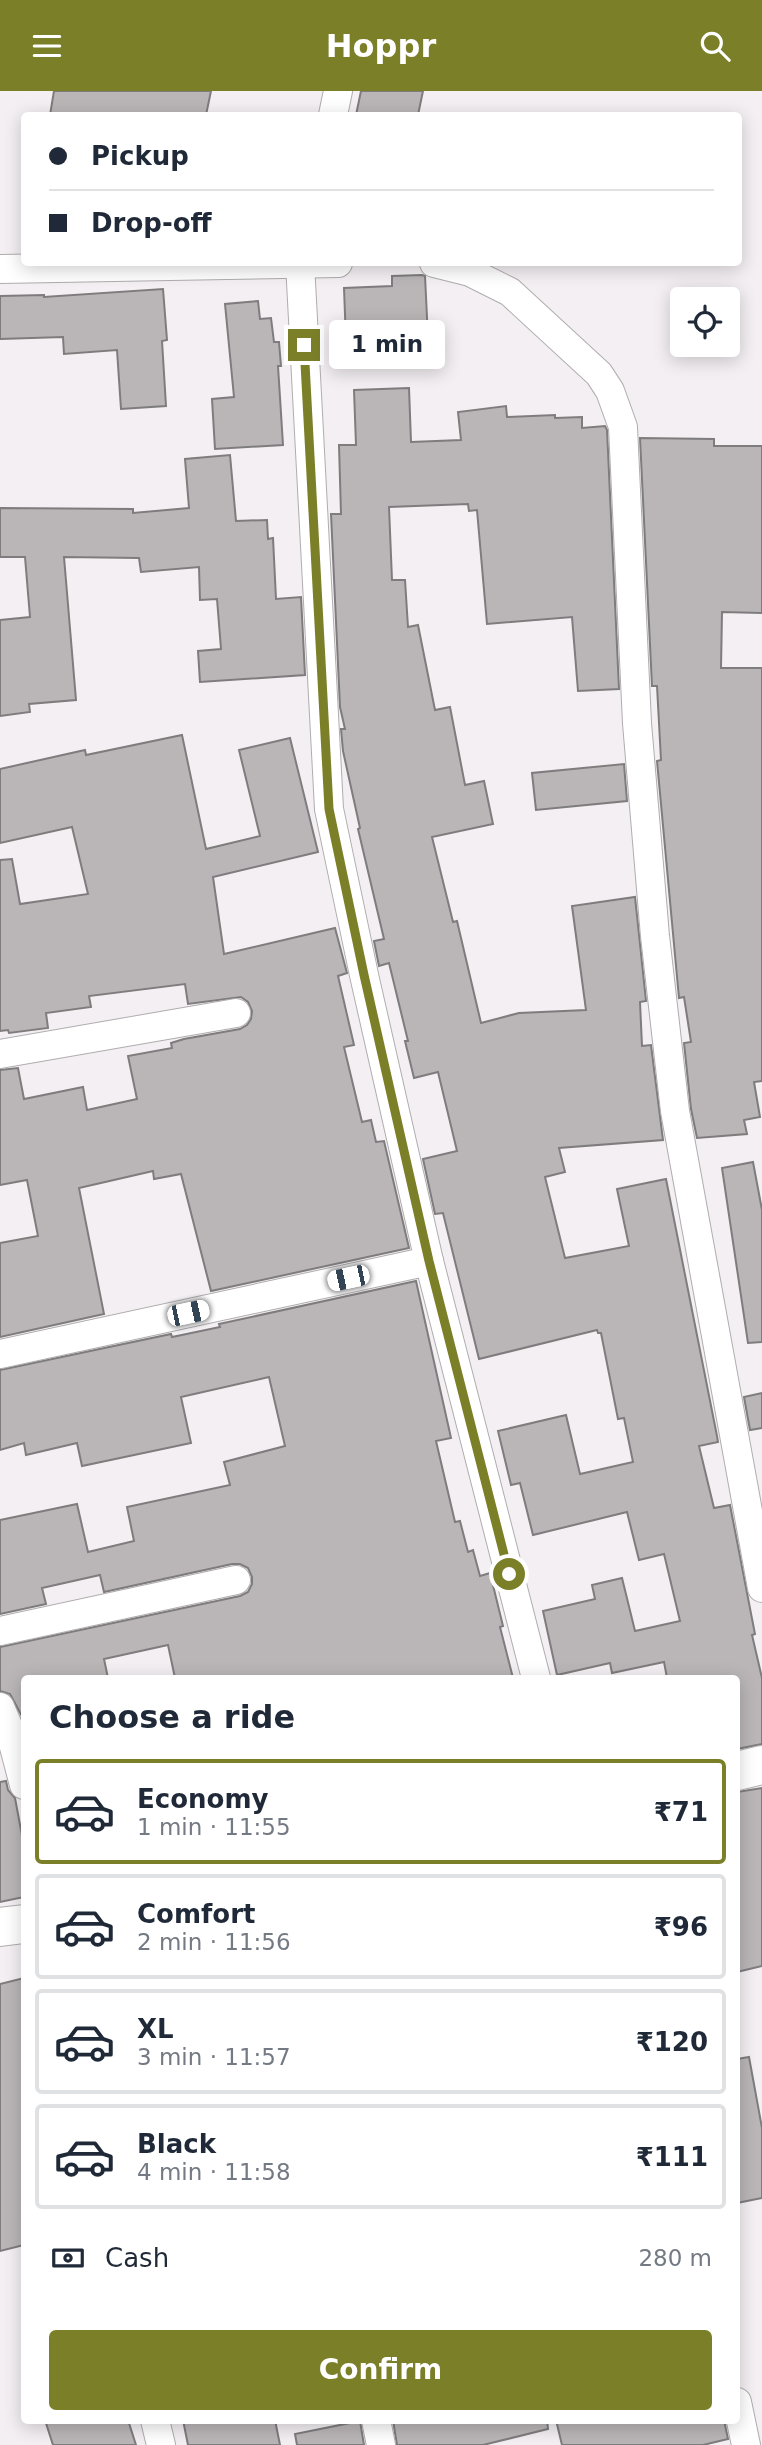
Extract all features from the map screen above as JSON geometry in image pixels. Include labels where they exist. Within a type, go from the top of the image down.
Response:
[{"type":"street","points":[[334,112],[338,91]]},
{"type":"street","points":[[0,269],[150,266]]},
{"type":"street","points":[[300,266],[329,809],[429,1261],[535,1675]]},
{"type":"street","points":[[447,266],[470,272],[510,292],[599,373],[610,391],[623,427],[637,723],[654,936],[675,1111],[762,1588]]},
{"type":"street","points":[[0,1054],[236,1013]]},
{"type":"street","points":[[0,1354],[429,1261]]},
{"type":"street","points":[[0,1631],[236,1580]]},
{"type":"street","points":[[0,1707],[9,1728],[21,1774]]},
{"type":"street","points":[[740,1770],[762,1765]]},
{"type":"street","points":[[0,1927],[21,1924]]},
{"type":"street","points":[[740,2416],[746,2445]]},
{"type":"street","points":[[156,2424],[161,2445]]},
{"type":"street","points":[[377,2424],[381,2445]]},
{"type":"building","points":[[54,91],[211,91],[207,112],[50,112]]},
{"type":"building","points":[[361,91],[423,91],[419,112],[357,112]]},
{"type":"building","points":[[392,276],[425,276],[428,338],[346,341],[344,288],[392,286]]},
{"type":"building","points":[[163,289],[167,340],[162,341],[166,406],[121,409],[117,350],[64,354],[63,337],[0,339],[0,296],[44,297]]},
{"type":"building","points":[[258,301],[260,319],[271,318],[274,342],[279,342],[283,445],[215,449],[212,399],[234,397],[225,304]]},
{"type":"building","points":[[409,388],[411,442],[461,440],[458,412],[506,406],[507,417],[582,417],[582,428],[605,426],[607,430],[619,689],[578,691],[572,617],[487,624],[477,510],[469,511],[468,504],[389,507],[392,580],[405,580],[408,627],[418,625],[435,710],[450,707],[465,785],[484,781],[493,824],[432,837],[453,922],[457,921],[481,1023],[519,1013],[586,1010],[572,906],[635,897],[646,1001],[640,1002],[642,1046],[651,1045],[663,1140],[559,1148],[565,1172],[545,1177],[565,1258],[629,1246],[617,1189],[666,1179],[718,1442],[699,1446],[714,1508],[730,1505],[762,1678],[762,1744],[740,1748],[740,1675],[666,1675],[664,1662],[612,1673],[610,1663],[557,1675],[543,1611],[595,1599],[592,1585],[622,1578],[635,1631],[680,1621],[664,1554],[639,1560],[627,1512],[533,1535],[520,1483],[511,1485],[498,1431],[566,1415],[580,1474],[633,1462],[624,1418],[618,1419],[601,1333],[597,1330],[479,1359],[443,1213],[435,1214],[423,1159],[457,1151],[438,1072],[414,1078],[389,963],[379,966],[374,941],[384,939],[343,751],[341,729],[345,729],[340,707],[331,514],[341,514],[339,445],[356,445],[354,390]]},
{"type":"building","points":[[640,438],[714,439],[714,446],[762,446],[762,613],[722,612],[721,668],[762,668],[762,1081],[754,1082],[760,1117],[744,1120],[747,1134],[697,1138],[691,1109],[684,1043],[691,1042],[684,997],[679,998],[657,761],[661,760],[657,686],[652,686]]},
{"type":"building","points":[[230,455],[236,521],[267,520],[268,539],[273,538],[276,599],[301,597],[305,675],[200,682],[198,651],[221,649],[217,599],[200,600],[199,567],[141,572],[139,558],[64,557],[76,700],[29,704],[30,712],[0,716],[0,620],[30,617],[25,557],[0,557],[0,508],[133,509],[133,513],[189,508],[185,459]]},
{"type":"building","points":[[182,735],[206,849],[260,836],[239,750],[290,738],[318,852],[213,877],[224,954],[335,928],[347,973],[338,976],[354,1045],[344,1047],[362,1122],[371,1120],[376,1142],[384,1141],[409,1248],[211,1291],[181,1174],[154,1179],[153,1171],[79,1188],[104,1314],[0,1337],[0,1243],[38,1236],[27,1180],[0,1185],[0,1070],[18,1068],[24,1099],[83,1087],[87,1110],[137,1099],[128,1056],[172,1048],[171,1043],[184,1039],[240,1029],[251,1019],[252,1011],[248,1002],[241,997],[188,1004],[185,984],[89,996],[91,1007],[46,1013],[48,1028],[9,1033],[8,1030],[0,1031],[0,860],[12,859],[20,904],[88,894],[72,827],[0,843],[0,769],[85,750],[86,755]]},
{"type":"building","points":[[624,764],[627,801],[536,810],[532,773]]},
{"type":"building","points":[[753,1162],[762,1210],[762,1342],[748,1343],[722,1168]]},
{"type":"building","points":[[416,1281],[451,1438],[436,1441],[455,1522],[460,1521],[468,1552],[473,1550],[480,1576],[490,1573],[512,1675],[174,1675],[168,1645],[104,1659],[107,1675],[21,1675],[21,1714],[10,1694],[0,1691],[0,1647],[240,1596],[248,1592],[252,1577],[248,1568],[232,1564],[104,1592],[100,1575],[42,1588],[46,1604],[0,1614],[0,1520],[77,1504],[88,1552],[134,1541],[127,1507],[230,1485],[224,1462],[285,1446],[269,1377],[181,1397],[191,1443],[82,1466],[77,1443],[26,1455],[24,1443],[0,1450],[0,1370],[171,1334],[172,1337],[220,1327],[219,1324]]},
{"type":"building","points":[[762,1393],[762,1428],[750,1430],[744,1397]]},
{"type":"building","points":[[6,1781],[8,1790],[15,1798],[21,1830],[21,1898],[0,1902],[0,1782]]},
{"type":"building","points":[[762,1788],[762,1966],[740,1971],[740,1792]]},
{"type":"building","points":[[21,1979],[21,2246],[0,2251],[0,1984]]},
{"type":"building","points":[[749,2057],[762,2128],[762,2198],[740,2202],[740,2058]]},
{"type":"building","points":[[46,2424],[129,2424],[136,2445],[53,2445]]},
{"type":"building","points":[[184,2424],[276,2424],[280,2445],[188,2445]]},
{"type":"building","points":[[345,2424],[360,2424],[364,2445],[297,2445],[295,2434]]},
{"type":"building","points":[[394,2424],[547,2424],[548,2429],[483,2445],[397,2445]]},
{"type":"building","points":[[557,2424],[725,2424],[728,2439],[703,2445],[562,2445]]},
{"type":"route","points":[[304,345],[329,809],[429,1261],[509,1574]]}]
